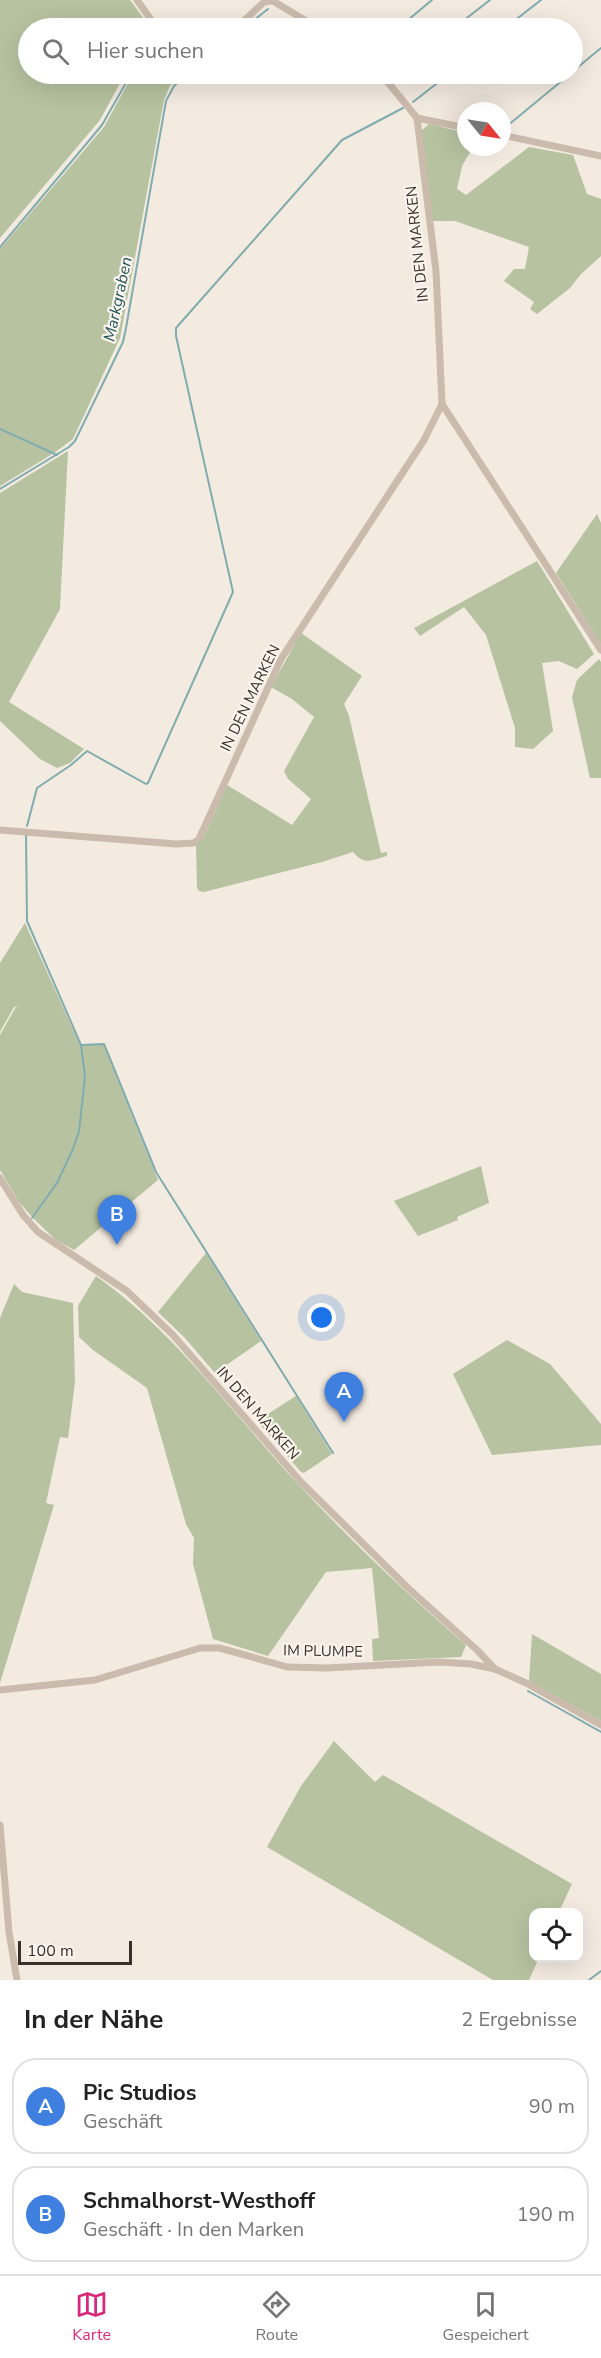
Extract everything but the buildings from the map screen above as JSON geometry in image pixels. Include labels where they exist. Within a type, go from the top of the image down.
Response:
[{"type":"street","points":[[137,0],[150,18]]},
{"type":"street","points":[[247,18],[264,2],[273,1],[301,18]]},
{"type":"street","points":[[389,84],[417,118],[457,126]]},
{"type":"street","name":"IN DEN MARKEN","points":[[0,830],[176,844],[189,844],[199,839],[281,659],[424,440],[442,404],[436,271],[417,118]]},
{"type":"street","points":[[511,137],[601,156]]},
{"type":"street","points":[[442,404],[601,650]]},
{"type":"street","name":"IN DEN MARKEN","points":[[0,1178],[23,1215],[38,1232],[135,1298],[172,1335],[300,1482],[408,1588],[477,1650],[495,1670]]},
{"type":"street","name":"IM PLUMPE","points":[[0,1690],[95,1680],[200,1648],[219,1648],[287,1667],[326,1668],[439,1662],[471,1664],[495,1670],[526,1683],[601,1725]]},
{"type":"street","points":[[471,1664],[477,1650]]},
{"type":"street","points":[[0,1825],[9,1932],[17,1980]]},
{"type":"green space","points":[[0,0],[130,0],[143,18],[18,18],[18,84],[120,84],[100,120],[0,238]]},
{"type":"green space","points":[[128,84],[172,84],[164,100],[120,338],[73,439],[0,486],[0,249],[104,127]]},
{"type":"green space","points":[[429,124],[457,131],[457,156],[468,156],[462,166],[457,189],[466,195],[529,147],[573,155],[587,194],[601,199],[601,256],[581,274],[570,288],[537,314],[530,309],[534,302],[504,281],[514,269],[525,269],[529,247],[455,221],[433,221],[421,131]]},
{"type":"green space","points":[[68,451],[60,609],[9,702],[84,749],[70,763],[57,768],[40,759],[0,721],[0,493]]},
{"type":"green space","points":[[597,514],[601,523],[601,644],[556,573]]},
{"type":"green space","points":[[537,561],[594,654],[577,669],[559,661],[542,663],[553,731],[533,749],[515,747],[515,728],[486,635],[464,607],[420,636],[414,628]]},
{"type":"green space","points":[[301,633],[362,676],[344,704],[349,716],[381,853],[387,852],[387,856],[365,860],[353,852],[204,892],[199,891],[197,888],[196,844],[204,837],[227,785],[292,825],[311,799],[288,779],[284,771],[314,717],[292,699],[271,687]]},
{"type":"green space","points":[[599,659],[601,662],[601,778],[590,778],[572,697],[577,680]]},
{"type":"green space","points":[[25,923],[80,1045],[103,1044],[158,1180],[74,1250],[56,1240],[33,1218],[19,1202],[0,1170],[0,1035],[16,1007],[20,1006],[14,1007],[0,1032],[0,963]]},
{"type":"green space","points":[[481,1166],[489,1203],[457,1217],[458,1220],[418,1236],[394,1201]]},
{"type":"green space","points":[[206,1253],[261,1341],[215,1373],[184,1337],[158,1312]]},
{"type":"green space","points":[[96,1276],[125,1298],[178,1348],[318,1505],[380,1567],[466,1645],[461,1657],[373,1661],[372,1639],[379,1638],[372,1568],[326,1572],[268,1656],[213,1639],[193,1564],[194,1538],[186,1524],[147,1388],[93,1350],[79,1337],[78,1306]]},
{"type":"green space","points":[[14,1284],[22,1292],[73,1303],[75,1382],[68,1438],[60,1437],[46,1503],[54,1505],[0,1683],[0,1318]]},
{"type":"green space","points":[[507,1340],[550,1364],[601,1424],[601,1445],[492,1455],[453,1374]]},
{"type":"green space","points":[[296,1396],[332,1454],[304,1473],[257,1421]]},
{"type":"green space","points":[[532,1634],[601,1674],[601,1721],[529,1681]]},
{"type":"green space","points":[[334,1741],[375,1782],[383,1775],[572,1884],[561,1908],[529,1908],[529,1962],[537,1962],[529,1980],[493,1980],[267,1847],[301,1786]]},
{"type":"waterway","points":[[410,18],[432,0]]},
{"type":"waterway","points":[[467,18],[490,0]]},
{"type":"waterway","points":[[518,18],[541,0]]},
{"type":"waterway","name":"Markgraben","points":[[257,18],[268,9]]},
{"type":"waterway","points":[[583,63],[601,48]]},
{"type":"waterway","points":[[0,247],[102,125],[125,84]]},
{"type":"waterway","name":"Markgraben","points":[[0,489],[69,447],[75,441],[123,342],[166,101],[176,84]]},
{"type":"waterway","points":[[413,102],[436,84]]},
{"type":"waterway","points":[[511,123],[558,84]]},
{"type":"waterway","points":[[27,826],[37,788],[87,751],[146,784],[148,783],[233,592],[176,328],[342,140],[403,108]]},
{"type":"waterway","points":[[0,429],[57,455]]},
{"type":"waterway","points":[[26,835],[27,921],[81,1045],[85,1077],[79,1131],[73,1149],[57,1183],[32,1218]]},
{"type":"waterway","points":[[81,1045],[104,1044],[156,1172],[333,1453]]},
{"type":"waterway","points":[[528,1691],[601,1732]]},
{"type":"waterway","points":[[589,1980],[601,1971]]},
{"type":"place","name":"Schmalhorst-Westhoff","points":[[117,1245]]},
{"type":"place","name":"Pic Studios","points":[[344,1422]]}]
